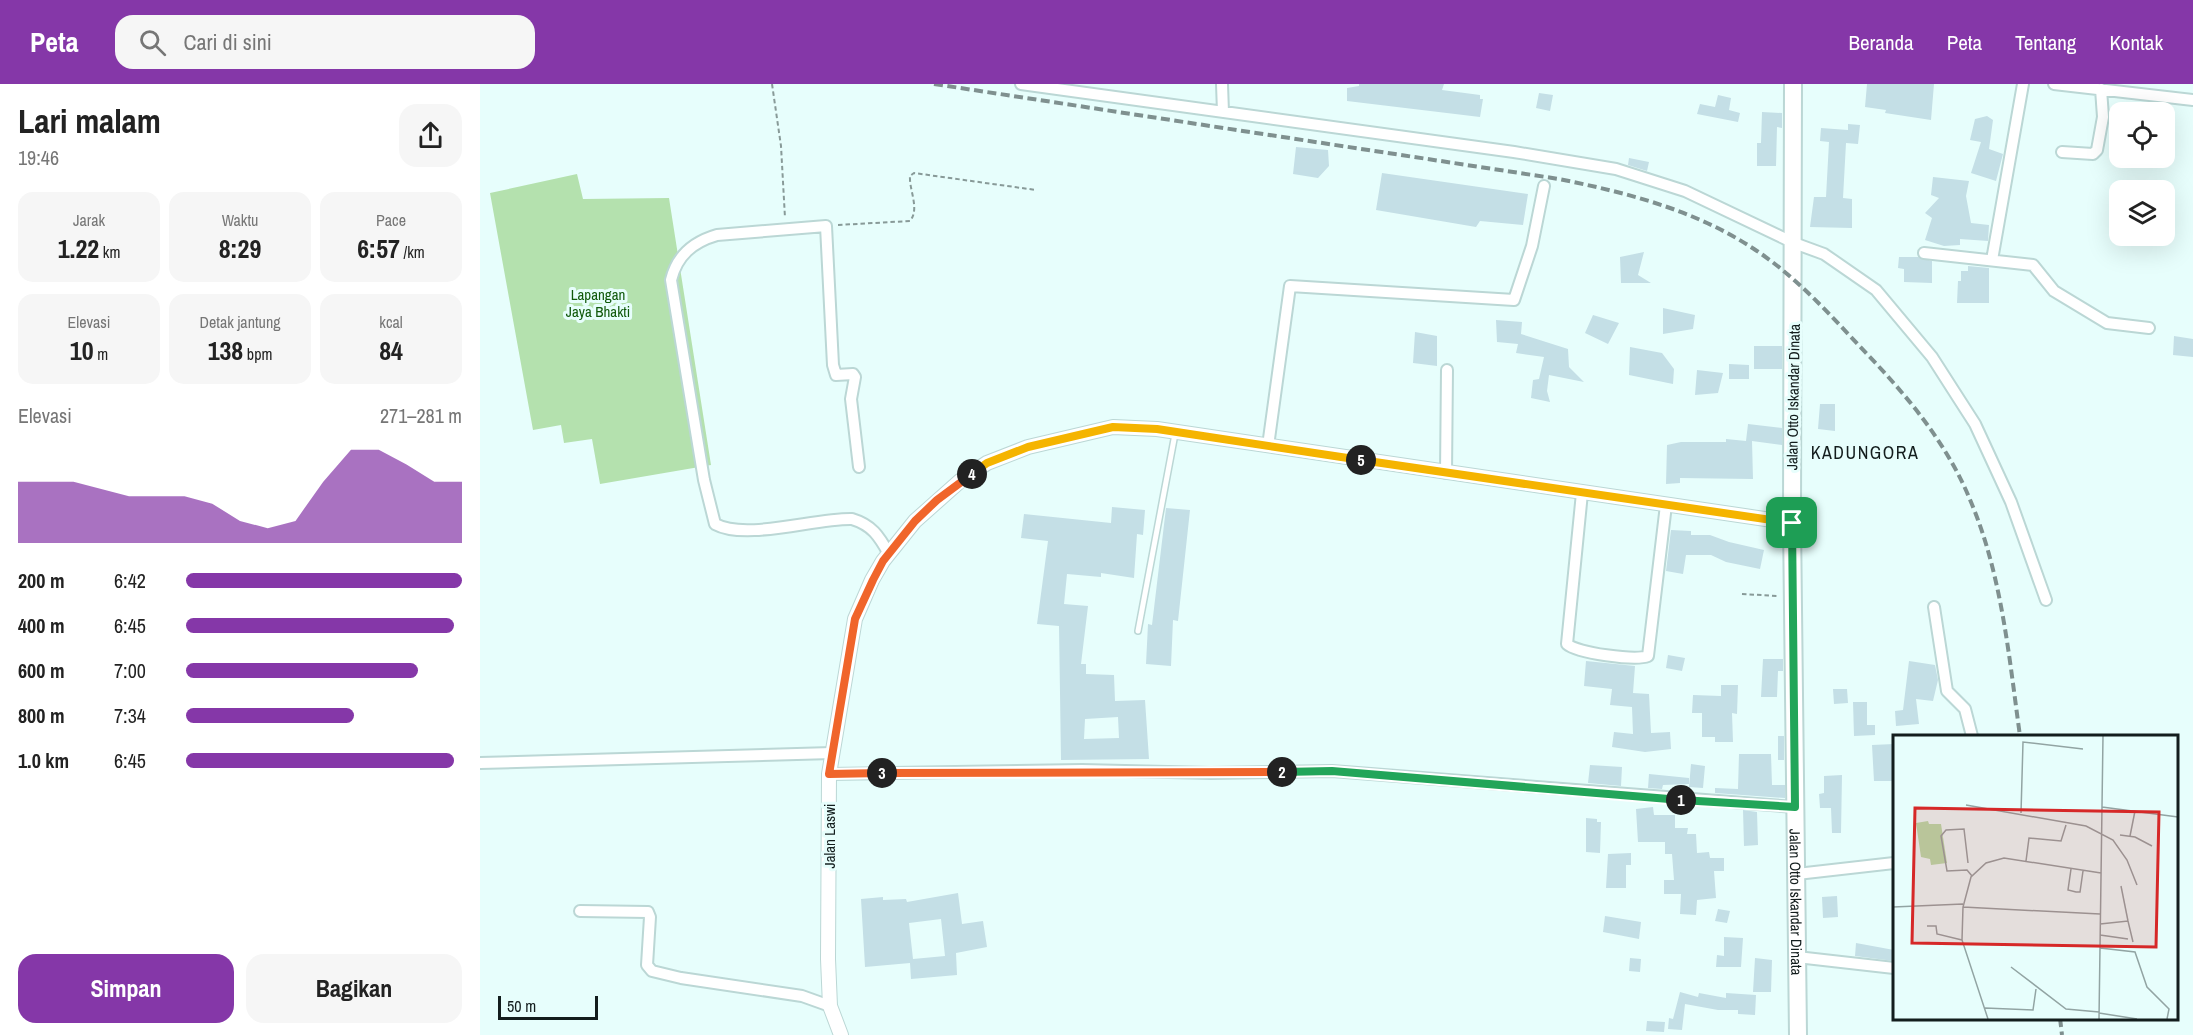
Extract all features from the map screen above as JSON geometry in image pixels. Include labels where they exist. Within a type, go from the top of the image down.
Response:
[{"type":"main road","name":"Jalan Otto Iskandar Dinata","points":[[1793,84],[1792,523],[1798,1035]]},
{"type":"street","points":[[1021,84],[1514,152],[1616,169],[1685,191],[1838,262],[1876,290],[1932,357],[1974,424],[2011,502],[2046,600]]},
{"type":"street","points":[[1222,84],[1224,112]]},
{"type":"street","points":[[1992,260],[2023,84]]},
{"type":"street","points":[[2054,84],[2193,100]]},
{"type":"street","points":[[2062,152],[2094,154],[2097,150],[2103,117],[2101,89]]},
{"type":"street","points":[[1268,446],[1290,286],[1514,300],[1532,246],[1544,186]]},
{"type":"street","points":[[859,467],[850,399],[855,377],[853,374],[836,375],[833,365],[826,226],[717,234],[700,240],[682,254],[671,280],[710,513],[715,524],[723,528],[736,529],[852,519],[875,531],[890,554]]},
{"type":"street","points":[[1924,253],[2033,265],[2054,291],[2107,323],[2149,328]]},
{"type":"street","points":[[1446,473],[1447,370]]},
{"type":"street","name":"Jalan Laswi","points":[[841,1035],[830,1006],[829,774],[855,619],[873,580],[915,521],[937,500],[987,463],[1028,447],[1113,427],[1175,432],[1792,523]]},
{"type":"street","points":[[1582,493],[1567,644],[1581,650],[1622,656],[1648,656],[1666,505]]},
{"type":"street","points":[[1934,607],[1947,691],[1965,709],[1972,735]]},
{"type":"street","points":[[480,763],[832,753]]},
{"type":"street","points":[[829,774],[1332,771],[1795,807]]},
{"type":"street","points":[[1797,874],[1893,863]]},
{"type":"street","points":[[580,911],[648,912],[650,917],[647,965],[652,971],[681,978],[802,996],[830,1006]]},
{"type":"street","points":[[1797,957],[1893,968]]},
{"type":"lane","points":[[1138,631],[1175,432]]},
{"type":"path","points":[[772,84],[781,147],[786,230]]},
{"type":"path","points":[[826,226],[910,221],[914,210],[909,182],[910,176],[914,173],[1036,190]]},
{"type":"path","points":[[1742,594],[1793,597]]},
{"type":"green space","name":"Lapangan Jaya Bhakti","points":[[577,174],[583,199],[669,198],[711,465],[600,484],[592,439],[564,443],[561,425],[533,430],[490,193]]},
{"type":"building","points":[[1359,84],[1444,84],[1442,90],[1480,95],[1480,99],[1483,99],[1480,117],[1347,101],[1347,88],[1359,86]]},
{"type":"building","points":[[1867,84],[1934,84],[1931,120],[1885,113],[1886,110],[1865,107]]},
{"type":"building","points":[[1539,93],[1553,95],[1550,111],[1536,108]]},
{"type":"building","points":[[1718,95],[1731,98],[1729,110],[1740,113],[1738,122],[1697,114],[1700,104],[1715,107]]},
{"type":"building","points":[[1762,112],[1782,113],[1782,128],[1777,127],[1776,166],[1757,166],[1757,143],[1761,143]]},
{"type":"building","points":[[1987,116],[1993,120],[1989,149],[2003,154],[1996,181],[1971,173],[1981,142],[1970,140],[1975,119]]},
{"type":"building","points":[[1848,124],[1860,125],[1858,144],[1846,143],[1843,198],[1852,199],[1852,228],[1810,227],[1814,197],[1826,197],[1829,142],[1820,141],[1821,128],[1848,130]]},
{"type":"building","points":[[1296,147],[1328,150],[1329,166],[1318,178],[1293,174]]},
{"type":"building","points":[[1629,158],[1649,162],[1647,171],[1628,165]]},
{"type":"building","points":[[1382,173],[1528,194],[1523,225],[1480,221],[1476,227],[1376,210]]},
{"type":"building","points":[[1933,177],[1969,181],[1966,196],[1971,223],[1989,225],[1988,241],[1960,239],[1960,245],[1944,246],[1925,240],[1932,218],[1925,213],[1939,198],[1931,195]]},
{"type":"building","points":[[1644,252],[1638,275],[1651,283],[1621,283],[1620,257]]},
{"type":"building","points":[[1899,257],[1918,257],[1932,261],[1932,283],[1904,282],[1904,269],[1898,268]]},
{"type":"building","points":[[1968,266],[1989,268],[1989,303],[1957,303],[1958,281],[1961,281],[1961,271],[1968,271]]},
{"type":"building","points":[[1663,308],[1695,315],[1693,329],[1663,334]]},
{"type":"building","points":[[1593,315],[1619,323],[1608,344],[1585,333]]},
{"type":"building","points":[[1496,320],[1522,322],[1521,334],[1568,349],[1569,367],[1584,382],[1549,375],[1547,391],[1550,402],[1531,398],[1533,380],[1539,379],[1544,357],[1516,353],[1518,344],[1497,342]]},
{"type":"building","points":[[1415,332],[1437,336],[1437,366],[1413,363]]},
{"type":"building","points":[[2174,336],[2193,339],[2193,357],[2173,355]]},
{"type":"building","points":[[1754,346],[1782,346],[1782,369],[1754,369]]},
{"type":"building","points":[[1630,347],[1662,353],[1674,369],[1673,384],[1629,375]]},
{"type":"building","points":[[1729,364],[1749,365],[1749,379],[1729,379]]},
{"type":"building","points":[[1697,370],[1723,373],[1718,393],[1695,395]]},
{"type":"building","points":[[1820,404],[1835,404],[1835,431],[1818,429]]},
{"type":"building","points":[[1748,424],[1782,428],[1782,445],[1752,441],[1753,479],[1680,478],[1680,483],[1666,484],[1667,445],[1681,442],[1726,442],[1726,439],[1746,441]]},
{"type":"building","points":[[1112,507],[1145,510],[1143,535],[1137,534],[1134,578],[1101,573],[1101,577],[1067,574],[1064,604],[1088,606],[1081,664],[1086,664],[1086,674],[1114,675],[1115,701],[1145,700],[1149,759],[1061,760],[1059,626],[1037,624],[1048,541],[1021,538],[1024,514],[1111,523]],"holes":[[[1118,717],[1119,738],[1084,739],[1085,719]]]},
{"type":"building","points":[[1166,508],[1190,510],[1178,621],[1173,620],[1171,666],[1146,664],[1148,624],[1152,625]]},
{"type":"building","points":[[1671,530],[1691,531],[1691,535],[1710,535],[1764,550],[1760,569],[1726,562],[1711,555],[1686,555],[1683,574],[1666,571]]},
{"type":"building","points":[[1668,655],[1685,658],[1682,671],[1666,668]]},
{"type":"building","points":[[1763,659],[1783,659],[1783,671],[1778,671],[1777,697],[1761,697]]},
{"type":"building","points":[[1586,661],[1635,666],[1633,693],[1649,694],[1651,733],[1670,732],[1671,749],[1645,752],[1612,747],[1614,732],[1633,734],[1632,707],[1610,705],[1612,689],[1584,686]]},
{"type":"building","points":[[1909,661],[1935,665],[1938,680],[1933,701],[1916,699],[1919,724],[1896,726],[1895,711],[1903,710]]},
{"type":"building","points":[[1721,685],[1738,685],[1737,714],[1732,713],[1733,742],[1715,742],[1715,737],[1702,737],[1702,713],[1692,713],[1693,695],[1721,696]]},
{"type":"building","points":[[1833,689],[1847,689],[1848,703],[1834,704]]},
{"type":"building","points":[[1853,702],[1867,702],[1867,725],[1875,725],[1875,735],[1854,736]]},
{"type":"building","points":[[1778,736],[1784,736],[1784,760],[1778,760]]},
{"type":"building","points":[[1893,744],[1893,781],[1874,781],[1872,745]]},
{"type":"building","points":[[1739,754],[1771,754],[1772,785],[1785,785],[1785,798],[1715,793],[1715,788],[1738,789]]},
{"type":"building","points":[[1691,764],[1705,766],[1703,788],[1689,787]]},
{"type":"building","points":[[1590,765],[1622,767],[1621,786],[1588,783]]},
{"type":"building","points":[[1649,774],[1689,778],[1689,784],[1663,785],[1662,789],[1648,788]]},
{"type":"building","points":[[1842,775],[1841,833],[1832,833],[1831,808],[1820,808],[1819,794],[1824,793],[1824,776]]},
{"type":"building","points":[[1653,807],[1654,815],[1675,815],[1675,828],[1688,828],[1687,834],[1696,834],[1697,853],[1709,852],[1710,858],[1724,858],[1724,871],[1714,871],[1716,898],[1697,900],[1696,915],[1680,914],[1681,894],[1664,894],[1664,880],[1674,880],[1672,854],[1665,854],[1665,842],[1638,842],[1636,809]]},
{"type":"building","points":[[1743,810],[1757,812],[1758,845],[1744,846]]},
{"type":"building","points":[[1586,818],[1597,819],[1597,822],[1601,822],[1600,853],[1586,852]]},
{"type":"building","points":[[1631,853],[1631,865],[1626,865],[1626,888],[1606,888],[1608,854]]},
{"type":"building","points":[[958,893],[962,924],[983,921],[987,947],[956,953],[957,975],[911,979],[910,963],[865,967],[861,899],[883,897],[883,900],[906,899],[907,902]],"holes":[[[941,919],[945,956],[913,959],[909,923]]]},
{"type":"building","points":[[1837,896],[1838,917],[1823,918],[1822,897]]},
{"type":"building","points":[[1718,909],[1730,911],[1727,923],[1715,921]]},
{"type":"building","points":[[1605,916],[1641,922],[1639,939],[1603,932]]},
{"type":"building","points":[[1724,937],[1743,938],[1741,967],[1716,967],[1717,955],[1724,956]]},
{"type":"building","points":[[1856,943],[1893,950],[1893,961],[1855,956]]},
{"type":"building","points":[[1630,958],[1641,959],[1640,972],[1629,971]]},
{"type":"building","points":[[1755,958],[1772,960],[1771,992],[1753,992]]},
{"type":"building","points":[[1680,992],[1698,997],[1699,993],[1726,998],[1726,993],[1756,995],[1755,1015],[1738,1014],[1738,1010],[1718,1010],[1685,1004],[1682,1030],[1668,1029],[1669,1018],[1673,1019]]},
{"type":"building","points":[[1647,1021],[1665,1022],[1664,1032],[1646,1031]]},
{"type":"railway","points":[[934,84],[1559,179],[1610,190],[1685,213],[1732,235],[1785,272],[1827,312],[1912,405],[1951,461],[1971,502],[1990,559],[2003,617],[2020,735]]},
{"type":"railway","points":[[2060,1020],[2062,1035]]},
{"type":"district","name":"KADUNGORA","points":[[1865,452]]},
{"type":"route","points":[[1113,427],[1157,429],[1792,523],[1795,807],[1332,771],[1211,773],[1082,770],[829,774],[855,619],[883,561],[915,521],[960,481],[987,463],[1028,447],[1072,435],[1113,427]]}]
